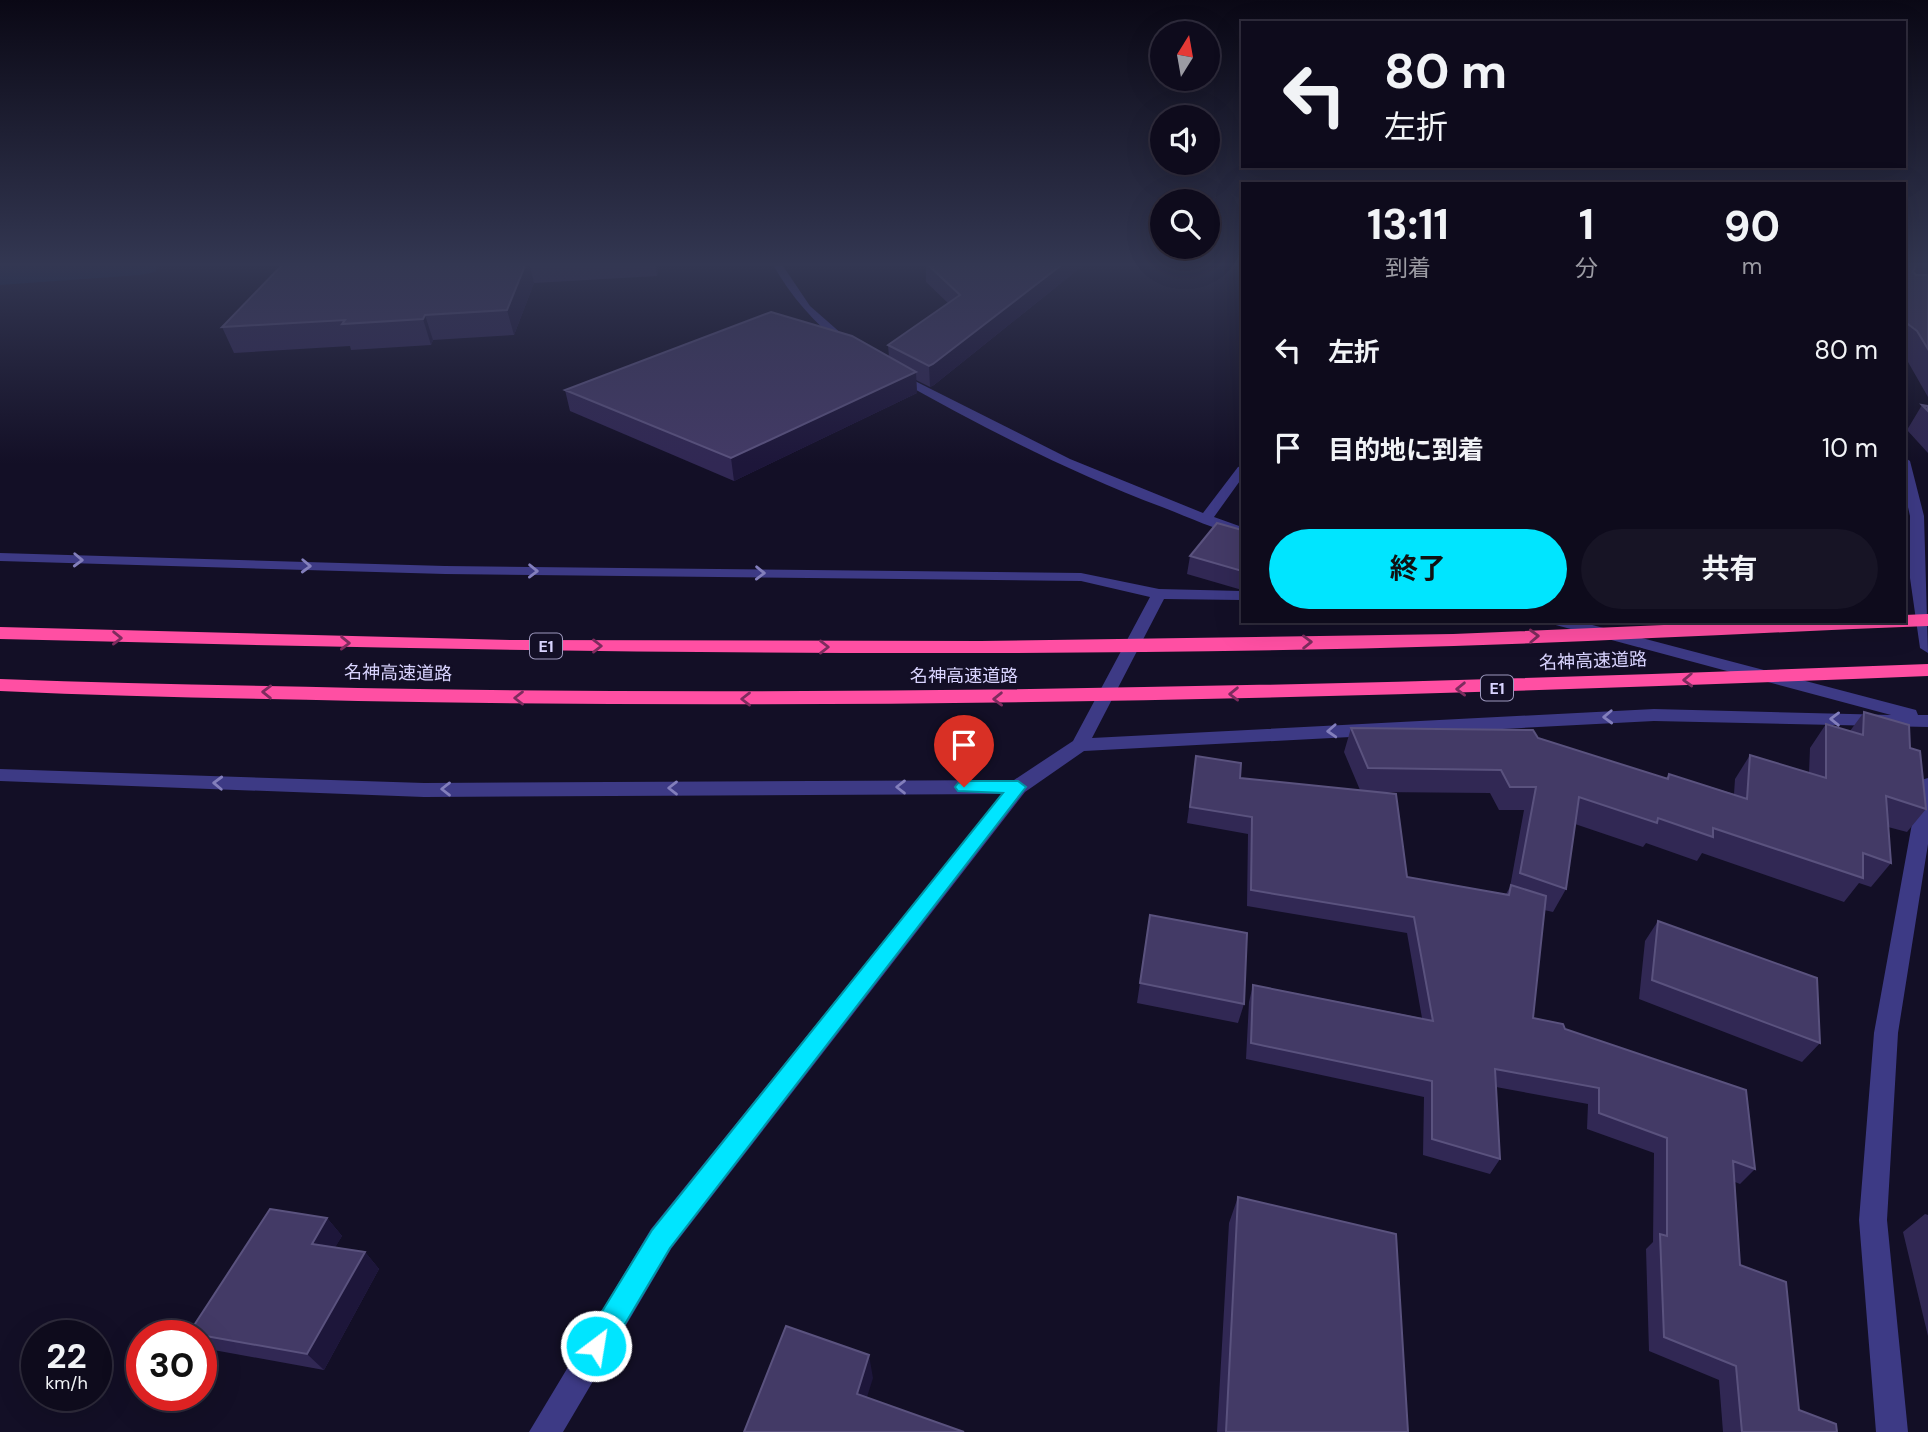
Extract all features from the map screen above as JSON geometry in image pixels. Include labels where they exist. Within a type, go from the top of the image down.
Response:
[{"type":"highway","points":[[1906,621],[1928,620]]},
{"type":"highway","name":"名神高速道路","points":[[0,633],[512,646],[1091,646],[1453,640],[1848,623]]},
{"type":"highway","name":"名神高速道路","points":[[0,685],[485,698],[1067,697],[1488,688],[1928,670]]},
{"type":"street","points":[[830,330],[863,355]]},
{"type":"street","points":[[884,367],[939,399],[1081,469],[1241,531]]},
{"type":"street","points":[[1906,469],[1917,516],[1916,577],[1928,648]]},
{"type":"street","points":[[1206,519],[1241,471]]},
{"type":"street","points":[[3,560],[446,570],[1082,576],[1159,594],[1241,595]]},
{"type":"street","points":[[544,1432],[661,1239],[1018,787],[1080,745],[1159,594]]},
{"type":"street","points":[[1565,623],[1928,720]]},
{"type":"street","points":[[1080,745],[1654,715],[1928,720]]},
{"type":"street","points":[[0,775],[424,790],[1018,787]]},
{"type":"street","points":[[1892,1432],[1873,1220],[1886,1032],[1928,785]]},
{"type":"building","points":[[724,330],[831,330],[852,336],[916,372],[731,458],[565,390]]},
{"type":"building","points":[[910,330],[977,330],[929,366],[888,345]]},
{"type":"building","points":[[1928,330],[1928,349],[1917,331]]},
{"type":"building","points":[[1217,523],[1241,530],[1241,571],[1190,556]]},
{"type":"building","points":[[1864,712],[1909,725],[1910,748],[1920,751],[1926,809],[1886,796],[1891,863],[1863,853],[1863,878],[1713,828],[1713,837],[1658,818],[1657,823],[1579,797],[1566,889],[1520,873],[1536,787],[1510,787],[1501,770],[1368,768],[1351,728],[1533,730],[1538,738],[1668,779],[1669,774],[1747,799],[1750,755],[1826,778],[1826,724],[1863,735]]},
{"type":"building","points":[[1196,756],[1241,763],[1240,778],[1396,794],[1407,877],[1509,895],[1511,885],[1546,896],[1533,1018],[1563,1024],[1565,1029],[1746,1090],[1755,1169],[1733,1161],[1740,1265],[1786,1282],[1799,1410],[1836,1424],[1837,1432],[1742,1432],[1736,1366],[1664,1337],[1660,1234],[1667,1236],[1667,1138],[1599,1113],[1599,1088],[1495,1069],[1500,1159],[1432,1139],[1432,1081],[1251,1043],[1253,985],[1433,1021],[1414,917],[1251,890],[1252,817],[1190,807]]},
{"type":"building","points":[[1150,915],[1247,933],[1244,1004],[1140,983]]},
{"type":"building","points":[[1658,921],[1817,978],[1820,1043],[1652,980]]},
{"type":"building","points":[[1238,1197],[1396,1234],[1408,1432],[1226,1432]]},
{"type":"building","points":[[270,1209],[327,1218],[312,1244],[365,1252],[307,1354],[217,1338],[217,1320],[197,1320]]},
{"type":"building","points":[[786,1326],[869,1355],[857,1394],[964,1432],[744,1432]]},
{"type":"route","points":[[596,1346],[661,1239],[1018,787],[964,787]]}]
